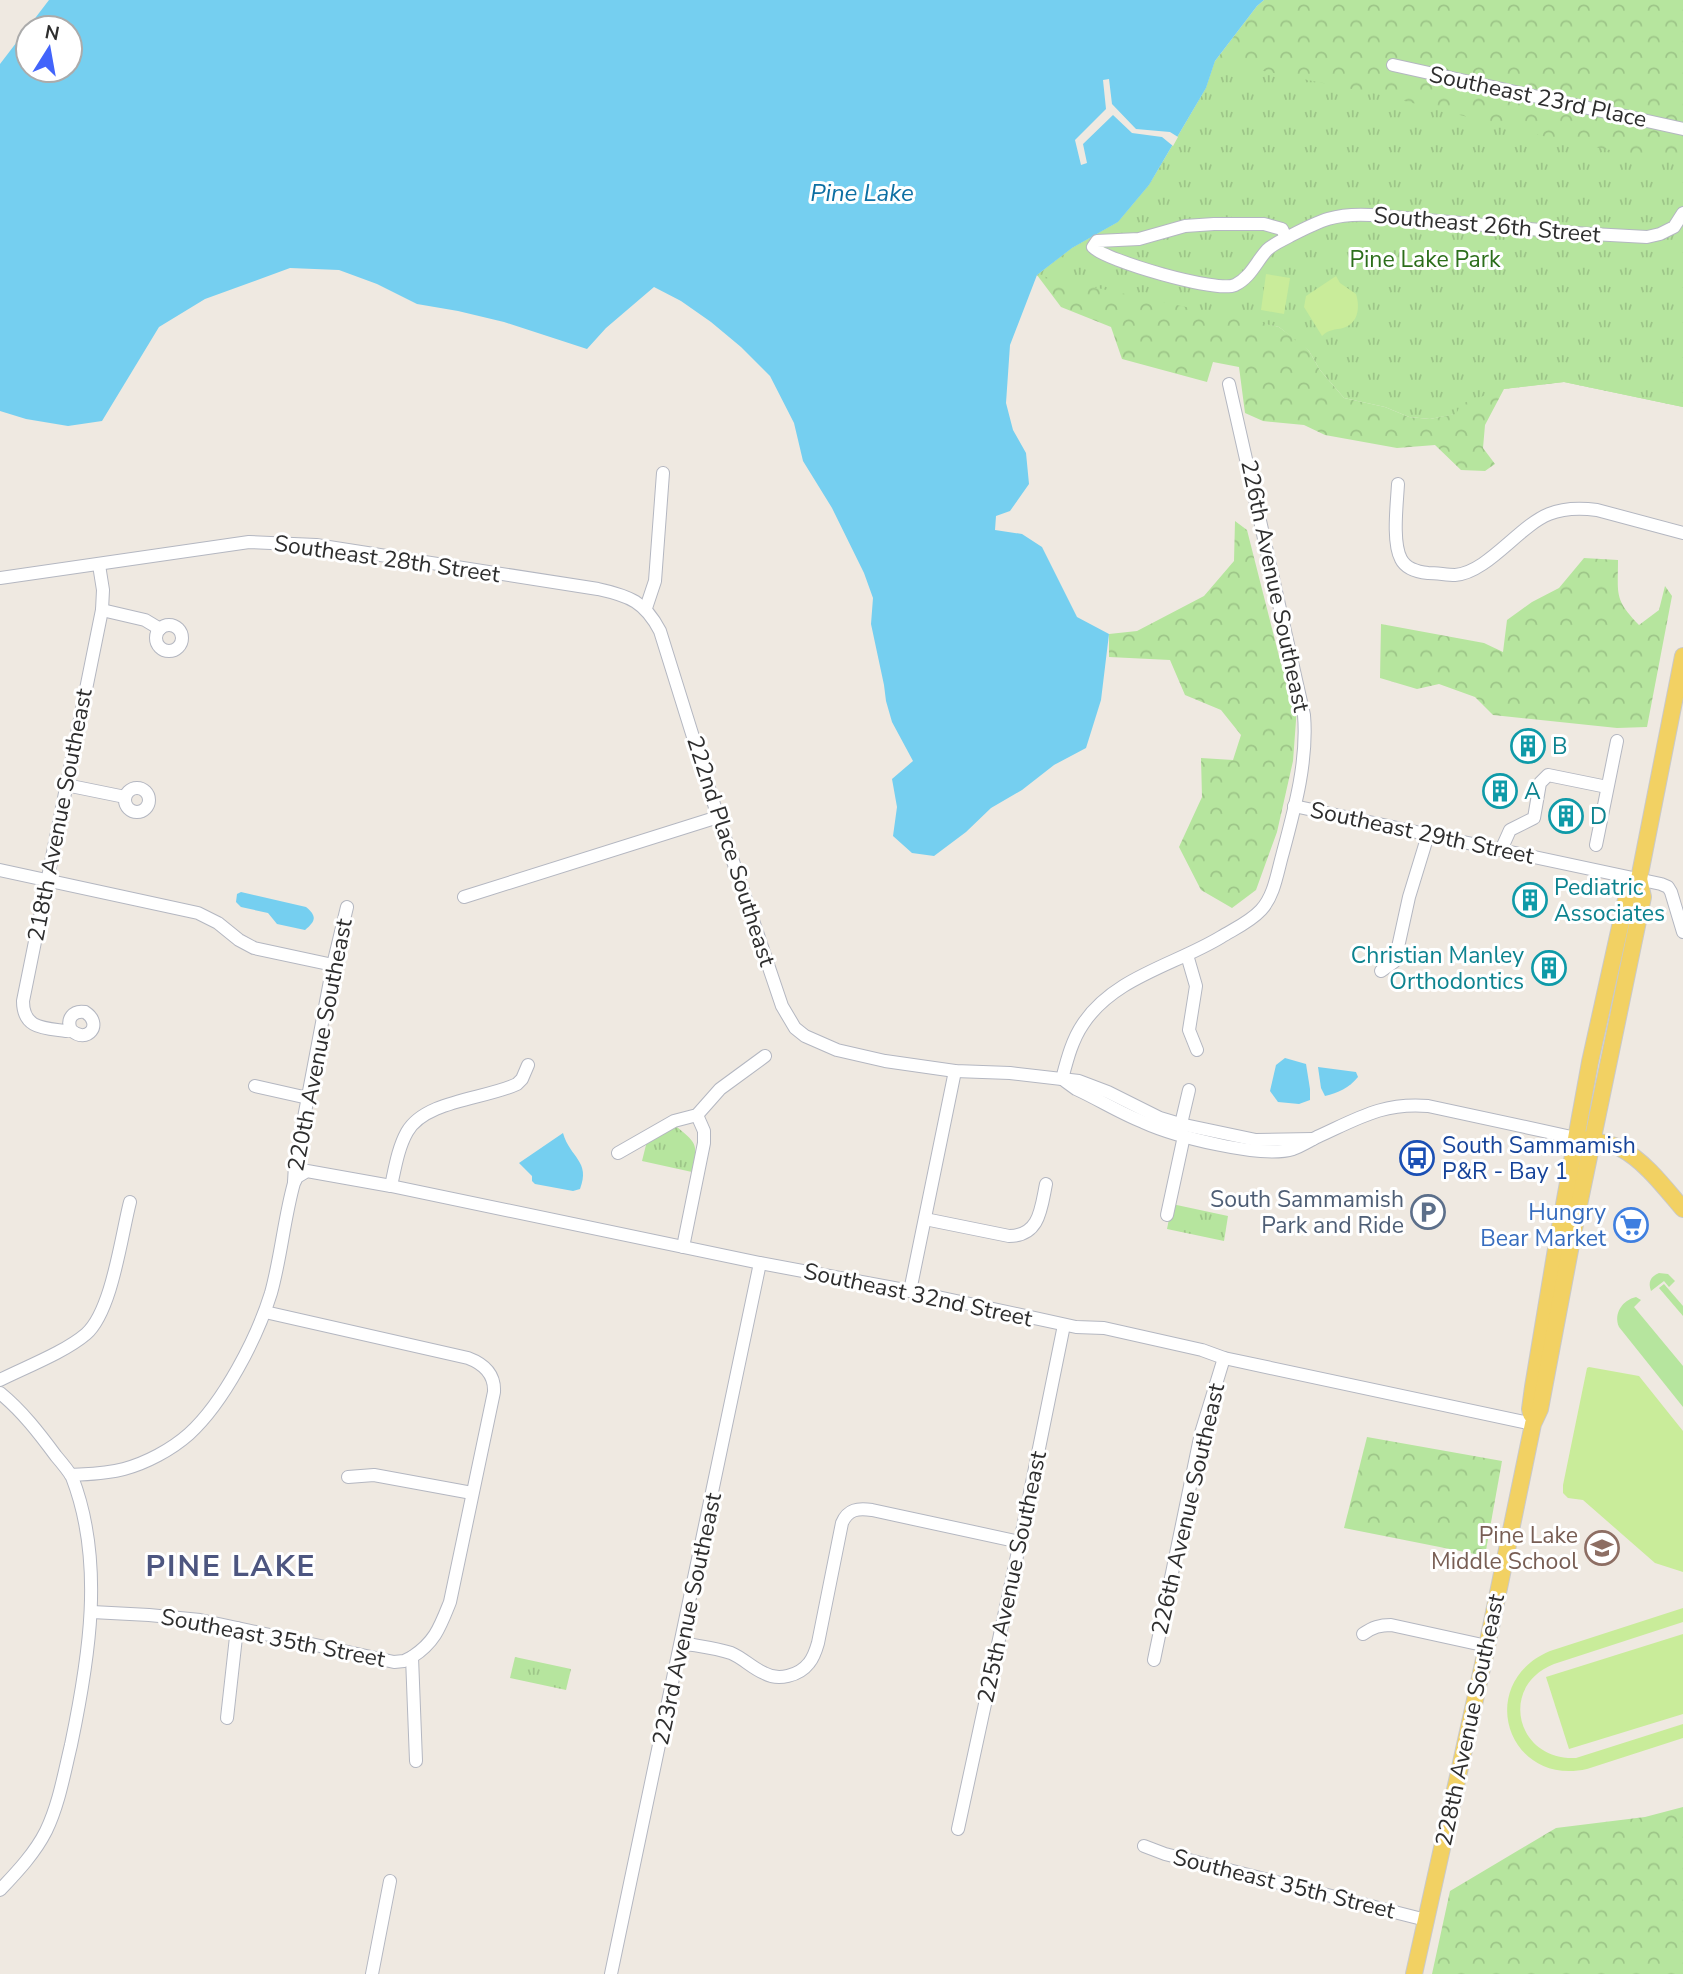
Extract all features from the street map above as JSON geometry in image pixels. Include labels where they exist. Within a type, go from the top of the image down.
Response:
[{"type":"main road","name":"228th Avenue Southeast","points":[[1414,1974],[1487,1646],[1533,1423],[1530,1409],[1533,1387],[1584,1139],[1590,1062],[1627,895],[1639,879],[1683,656]]},
{"type":"main road","points":[[1584,1139],[1612,1146],[1633,1157],[1683,1209]]},
{"type":"street","name":"Southeast 23rd Place","points":[[1393,65],[1683,129]]},
{"type":"street","name":"Southeast 26th Street","points":[[1286,238],[1282,229],[1264,224],[1214,224],[1185,226],[1139,239],[1097,241],[1093,247],[1104,254],[1156,273],[1219,287],[1233,286],[1247,277],[1269,248],[1286,238],[1332,217],[1349,214],[1647,237],[1674,228],[1683,213]]},
{"type":"street","name":"226th Avenue Southeast","points":[[1187,955],[1245,923],[1262,910],[1273,887],[1294,806],[1305,740],[1304,715],[1229,384]]},
{"type":"street","points":[[646,608],[655,582],[663,473]]},
{"type":"street","points":[[1398,484],[1397,545],[1400,558],[1406,565],[1424,572],[1455,575],[1464,573],[1486,560],[1539,519],[1560,511],[1597,510],[1683,533]]},
{"type":"street","name":"Southeast 28th Street","points":[[0,578],[249,542],[291,543],[598,589],[625,596],[646,608]]},
{"type":"street","name":"218th Avenue Southeast","points":[[71,1030],[32,1024],[23,1010],[23,1001],[102,610],[103,590],[99,565]]},
{"type":"street","name":"222nd Place Southeast","points":[[646,608],[660,631],[718,817],[782,1006],[795,1027],[817,1043],[857,1055],[955,1071],[1010,1073],[1062,1079]]},
{"type":"street","points":[[102,610],[145,620],[160,629]]},
{"type":"street","points":[[1596,845],[1617,741]]},
{"type":"street","points":[[1501,850],[1510,830],[1534,817],[1540,783],[1548,775],[1607,788]]},
{"type":"street","points":[[66,785],[125,797]]},
{"type":"street","name":"Southeast 29th Street","points":[[1294,806],[1668,887],[1683,932]]},
{"type":"street","points":[[464,897],[718,817]]},
{"type":"street","points":[[1381,971],[1395,961],[1409,898],[1428,835]]},
{"type":"street","points":[[0,870],[198,913],[218,923],[254,948],[334,965]]},
{"type":"street","name":"220th Avenue Southeast","points":[[71,1475],[124,1469],[169,1449],[188,1434],[208,1413],[234,1375],[265,1312],[297,1178],[295,1165],[347,907]]},
{"type":"street","points":[[1197,1049],[1189,1030],[1196,986],[1187,955],[1116,990],[1105,999],[1082,1025],[1062,1079],[1139,1121],[1183,1130],[1244,1149],[1278,1152],[1294,1149],[1379,1110],[1409,1105],[1428,1106],[1584,1139]]},
{"type":"street","points":[[618,1153],[674,1121],[696,1115],[720,1089],[765,1056]]},
{"type":"street","points":[[391,1186],[403,1141],[415,1123],[444,1106],[517,1084],[528,1065]]},
{"type":"street","points":[[910,1292],[955,1071]]},
{"type":"street","points":[[255,1086],[308,1098]]},
{"type":"street","points":[[1167,1215],[1189,1090]]},
{"type":"street","points":[[683,1247],[704,1143],[704,1131],[696,1115]]},
{"type":"street","name":"Southeast 32nd Street","points":[[297,1178],[316,1172],[391,1186],[1064,1325],[1104,1328],[1202,1350],[1224,1358],[1533,1423]]},
{"type":"street","points":[[925,1219],[1019,1236],[1037,1221],[1046,1184]]},
{"type":"street","points":[[0,1380],[74,1343],[98,1320],[106,1304],[130,1202]]},
{"type":"street","name":"223rd Avenue Southeast","points":[[611,1974],[760,1263]]},
{"type":"street","points":[[265,1312],[468,1358],[482,1365],[495,1383],[450,1602],[431,1642],[412,1657],[416,1761]]},
{"type":"street","name":"225th Avenue Southeast","points":[[958,1829],[1064,1325]]},
{"type":"street","name":"226th Avenue Southeast","points":[[1154,1660],[1190,1480],[1224,1358]]},
{"type":"street","points":[[0,1392],[27,1418],[71,1475],[86,1537],[92,1612],[80,1701],[55,1811],[30,1856],[0,1890]]},
{"type":"street","points":[[348,1477],[374,1475],[472,1493]]},
{"type":"street","points":[[682,1643],[728,1652],[771,1676],[793,1675],[804,1668],[815,1651],[842,1523],[846,1515],[855,1509],[872,1510],[1020,1542]]},
{"type":"street","name":"Southeast 35th Street","points":[[92,1612],[187,1619],[394,1662],[412,1657]]},
{"type":"street","points":[[1363,1634],[1380,1625],[1391,1625],[1487,1646]]},
{"type":"street","points":[[227,1718],[237,1628]]},
{"type":"street","name":"Southeast 35th Street","points":[[1144,1846],[1165,1854],[1426,1920]]},
{"type":"street","points":[[372,1974],[390,1881]]},
{"type":"green space","name":"Pine Lake Park","points":[[1264,0],[1683,0],[1683,407],[1564,382],[1504,389],[1485,425],[1483,448],[1495,464],[1485,471],[1461,470],[1435,445],[1397,448],[1325,435],[1304,425],[1263,421],[1245,413],[1239,367],[1213,362],[1207,382],[1122,359],[1111,327],[1061,307],[1037,275],[1072,248],[1118,222],[1149,185],[1206,88],[1215,61]],"holes":[[[1243,301],[1454,414],[1430,419],[1409,417],[1385,407],[1344,398],[1303,345],[1279,327],[1267,324]]]},
{"type":"green space","name":"Pine Lake Park","points":[[1215,61],[1381,95],[1574,144],[1683,162],[1683,407],[1564,382],[1503,389],[1461,404],[1456,414],[1430,419],[1409,417],[1385,407],[1344,398],[1320,370],[1309,351],[1279,327],[1037,275],[1072,248],[1118,222],[1149,185],[1206,88]]},
{"type":"green space","points":[[1266,274],[1290,278],[1284,314],[1261,310]]},
{"type":"green space","points":[[1336,276],[1340,283],[1356,294],[1357,314],[1348,326],[1322,336],[1304,307],[1306,296]]},
{"type":"green space","points":[[1235,521],[1247,530],[1281,664],[1297,707],[1293,761],[1277,832],[1256,890],[1232,908],[1201,890],[1179,847],[1202,797],[1201,758],[1233,760],[1241,735],[1221,710],[1185,695],[1170,660],[1109,657],[1109,634],[1137,631],[1204,596],[1234,561]]},
{"type":"green space","points":[[1584,558],[1618,560],[1619,596],[1625,609],[1639,625],[1659,610],[1665,586],[1672,596],[1647,727],[1617,728],[1493,715],[1475,697],[1439,684],[1417,689],[1380,678],[1381,624],[1484,643],[1503,652],[1507,620],[1532,602],[1559,588]]},
{"type":"green space","points":[[677,1127],[695,1146],[692,1172],[642,1161],[647,1141]]},
{"type":"green space","points":[[1172,1204],[1228,1216],[1224,1241],[1167,1229]]},
{"type":"green space","points":[[1659,1273],[1668,1274],[1675,1281],[1669,1287],[1664,1281],[1651,1291],[1650,1280]]},
{"type":"green space","points":[[1664,1284],[1683,1306],[1683,1316],[1659,1288]]},
{"type":"green space","points":[[1636,1297],[1641,1300],[1634,1307],[1683,1366],[1683,1407],[1619,1327],[1617,1317],[1620,1308]]},
{"type":"green space","points":[[1589,1367],[1639,1376],[1683,1431],[1683,1572],[1655,1563],[1583,1500],[1568,1498],[1563,1493]]},
{"type":"green space","points":[[1367,1437],[1502,1461],[1485,1556],[1344,1528]]},
{"type":"green space","points":[[1683,1608],[1683,1622],[1554,1664],[1536,1674],[1525,1688],[1521,1704],[1522,1720],[1528,1735],[1539,1748],[1556,1756],[1576,1758],[1683,1724],[1683,1738],[1587,1769],[1559,1770],[1537,1763],[1520,1748],[1510,1729],[1507,1707],[1512,1685],[1526,1666],[1550,1651]]},
{"type":"green space","points":[[1683,1634],[1683,1714],[1569,1749],[1546,1677]]},
{"type":"green space","points":[[515,1657],[571,1669],[566,1690],[510,1678]]},
{"type":"green space","points":[[1683,1807],[1683,1974],[1432,1974],[1450,1891],[1556,1828],[1645,1817]]},
{"type":"water","name":"Pine Lake","points":[[49,0],[1264,0],[1215,61],[1206,88],[1149,185],[1118,222],[1072,248],[1037,275],[1010,345],[1006,403],[1013,430],[1026,453],[1029,484],[1010,511],[996,516],[995,530],[1022,534],[1042,547],[1077,617],[1109,634],[1101,700],[1086,748],[1054,765],[1022,790],[991,808],[966,832],[934,856],[912,853],[893,836],[897,807],[892,779],[913,761],[892,722],[886,701],[871,624],[873,598],[864,573],[832,508],[803,461],[794,423],[770,376],[741,347],[681,301],[654,287],[606,328],[587,349],[504,322],[417,304],[377,284],[339,270],[290,268],[205,299],[159,327],[102,421],[68,426],[26,419],[0,411],[0,64],[14,46],[14,84],[84,84],[84,14],[38,14]]},
{"type":"water","points":[[241,892],[306,907],[312,913],[313,921],[305,930],[277,924],[268,913],[241,907],[236,902],[237,894]]},
{"type":"water","points":[[1285,1058],[1306,1064],[1310,1100],[1299,1104],[1278,1102],[1270,1091],[1276,1065]]},
{"type":"water","points":[[1318,1067],[1356,1072],[1358,1077],[1343,1090],[1325,1096]]},
{"type":"water","points":[[563,1133],[583,1172],[580,1189],[573,1191],[535,1184],[532,1176],[519,1163]]},
{"type":"pier","points":[[1109,79],[1112,104],[1136,129],[1170,132],[1178,137],[1173,146],[1162,137],[1132,133],[1113,115],[1083,144],[1087,163],[1081,165],[1075,140],[1106,109],[1103,80]]},
{"type":"place","name":"B","points":[[1528,746]]},
{"type":"place","name":"A","points":[[1500,791]]},
{"type":"place","name":"D","points":[[1566,816]]},
{"type":"place","name":"Pediatric Associates","points":[[1530,900]]},
{"type":"place","name":"Christian Manley Orthodontics","points":[[1549,968]]},
{"type":"place","name":"South Sammamish P&R - Bay 1","points":[[1417,1158]]},
{"type":"place","name":"South Sammamish Park and Ride","points":[[1428,1212]]},
{"type":"place","name":"Hungry Bear Market","points":[[1631,1225]]},
{"type":"place","name":"Pine Lake Middle School","points":[[1602,1548]]},
{"type":"district","name":"PINE LAKE","points":[[231,1566]]}]
